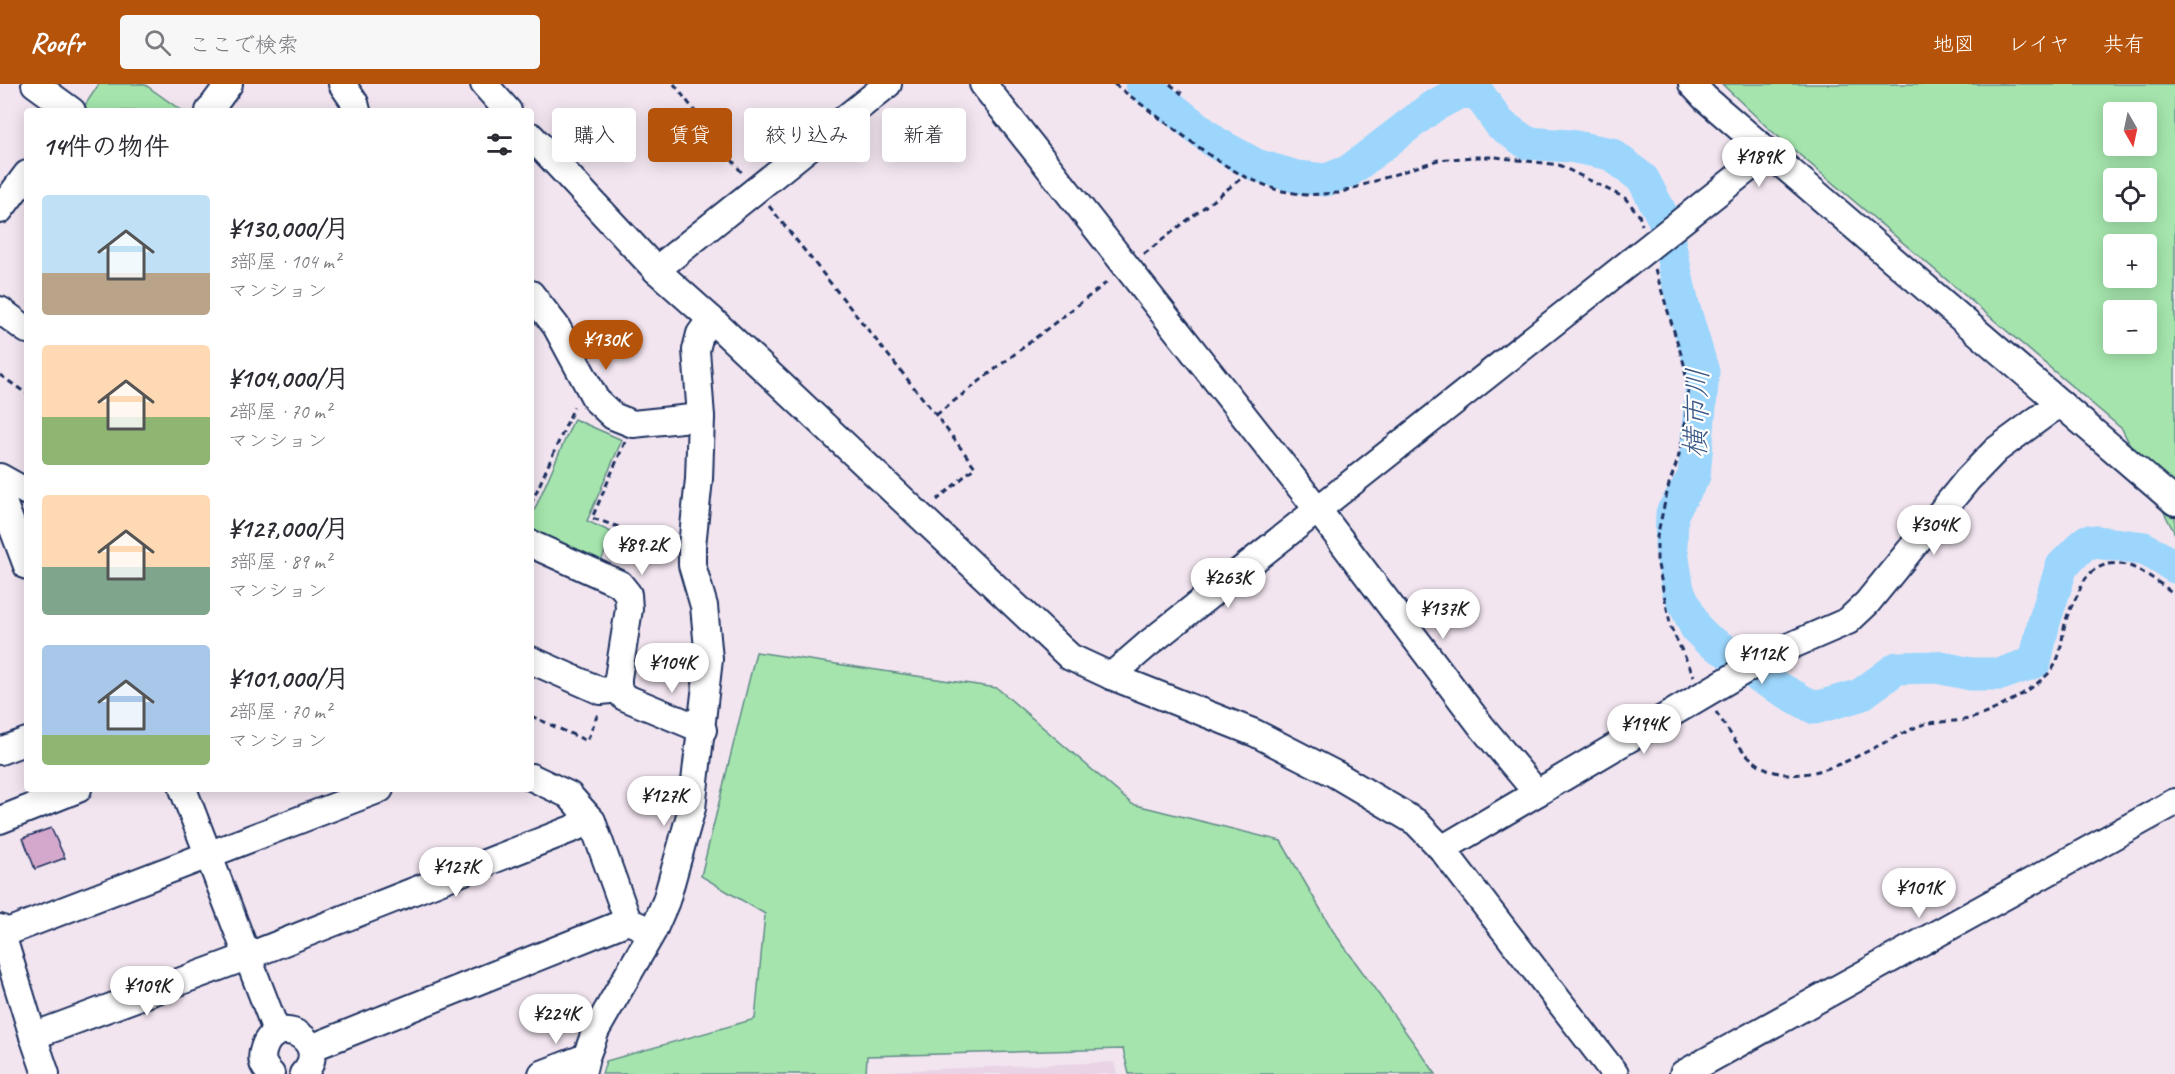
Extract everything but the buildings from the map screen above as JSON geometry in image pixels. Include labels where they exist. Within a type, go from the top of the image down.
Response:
[{"type":"street","points":[[35,84],[68,108]]},
{"type":"street","points":[[211,108],[229,84]]},
{"type":"street","points":[[342,84],[356,108]]},
{"type":"street","points":[[484,84],[505,108]]},
{"type":"street","points":[[656,270],[888,84]]},
{"type":"street","points":[[983,84],[1318,510],[1482,727],[1537,793]]},
{"type":"street","points":[[1692,84],[1705,98],[2175,502]]},
{"type":"street","points":[[534,139],[656,270],[1070,657],[1255,734],[1335,774],[1416,822],[1442,849],[1615,1074]]},
{"type":"street","points":[[1111,676],[1769,152]]},
{"type":"street","points":[[9,200],[24,178]]},
{"type":"street","points":[[534,298],[556,326],[596,400],[613,416],[633,424],[700,417]]},
{"type":"street","points":[[0,310],[24,328]]},
{"type":"street","points":[[542,1074],[584,1066],[596,1030],[653,931],[666,901],[692,808],[703,730],[709,659],[704,606],[692,565],[699,479],[700,417],[696,350],[700,334],[711,319]]},
{"type":"street","points":[[1442,849],[1774,653],[1848,621],[1867,603],[1982,464],[1996,450],[2060,403]]},
{"type":"street","points":[[0,477],[24,490]]},
{"type":"street","points":[[0,494],[24,558]]},
{"type":"street","points":[[534,545],[620,584],[628,594],[629,609],[618,678],[609,690]]},
{"type":"street","points":[[534,661],[703,730]]},
{"type":"street","points":[[0,751],[24,742]]},
{"type":"street","points":[[534,778],[569,795],[592,821],[628,921]]},
{"type":"street","points":[[0,820],[70,792]]},
{"type":"street","points":[[184,792],[277,1033]]},
{"type":"street","points":[[46,1074],[1,931],[208,856],[372,792]]},
{"type":"street","points":[[1683,1074],[2175,802]]},
{"type":"street","points":[[33,1036],[246,957],[592,821]]},
{"type":"street","points":[[311,1048],[628,921],[653,931]]},
{"type":"street","points":[[260,1072],[265,1044],[277,1033],[285,1031],[301,1035],[311,1048],[311,1063],[303,1074]]},
{"type":"path","points":[[674,84],[975,467],[919,515]]},
{"type":"path","points":[[1114,84],[1212,157],[1243,176],[1277,190],[1305,195],[1339,193],[1438,160],[1495,157],[1559,165],[1624,198],[1639,215],[1684,364],[1688,390],[1684,432],[1657,537],[1657,560],[1671,628],[1705,694],[1744,755],[1757,764],[1775,772],[1793,775],[1819,772],[1922,725],[1984,715],[2049,674],[2058,658],[2067,618],[2084,579],[2094,570],[2126,563],[2175,594]]},
{"type":"path","points":[[1170,84],[1182,94]]},
{"type":"path","points":[[936,415],[1243,176]]},
{"type":"path","points":[[0,375],[24,392]]},
{"type":"path","points":[[534,497],[586,381]]},
{"type":"path","points":[[633,424],[592,518],[669,544],[692,546]]},
{"type":"path","points":[[534,717],[588,741],[609,690]]},
{"type":"shaded area","points":[[1114,1062],[1117,1074],[884,1074],[884,1071]]},
{"type":"green space","points":[[99,84],[144,84],[178,108],[83,108]]},
{"type":"green space","points":[[1722,84],[2175,84],[2175,534],[2122,429],[1767,127]]},
{"type":"green space","points":[[574,419],[622,440],[587,521],[613,533],[601,561],[534,532],[534,511]]},
{"type":"green space","points":[[756,652],[997,688],[1132,804],[1281,841],[1333,931],[1436,1074],[1129,1074],[1123,1049],[867,1056],[866,1074],[602,1074],[606,1061],[755,1019],[765,914],[701,876]]},
{"type":"waterway","name":"横市川","points":[[1142,84],[1216,143],[1256,165],[1297,177],[1326,180],[1349,171],[1432,107],[1460,92],[1478,93],[1500,124],[1527,143],[1570,146],[1611,154],[1643,179],[1664,219],[1683,305],[1703,372],[1694,476],[1672,513],[1671,546],[1678,590],[1696,628],[1708,640],[1738,658],[1759,677],[1815,708],[1860,695],[1897,668],[1937,667],[1971,674],[2001,674],[2035,662],[2044,622],[2062,566],[2087,541],[2144,548],[2175,567]]}]
